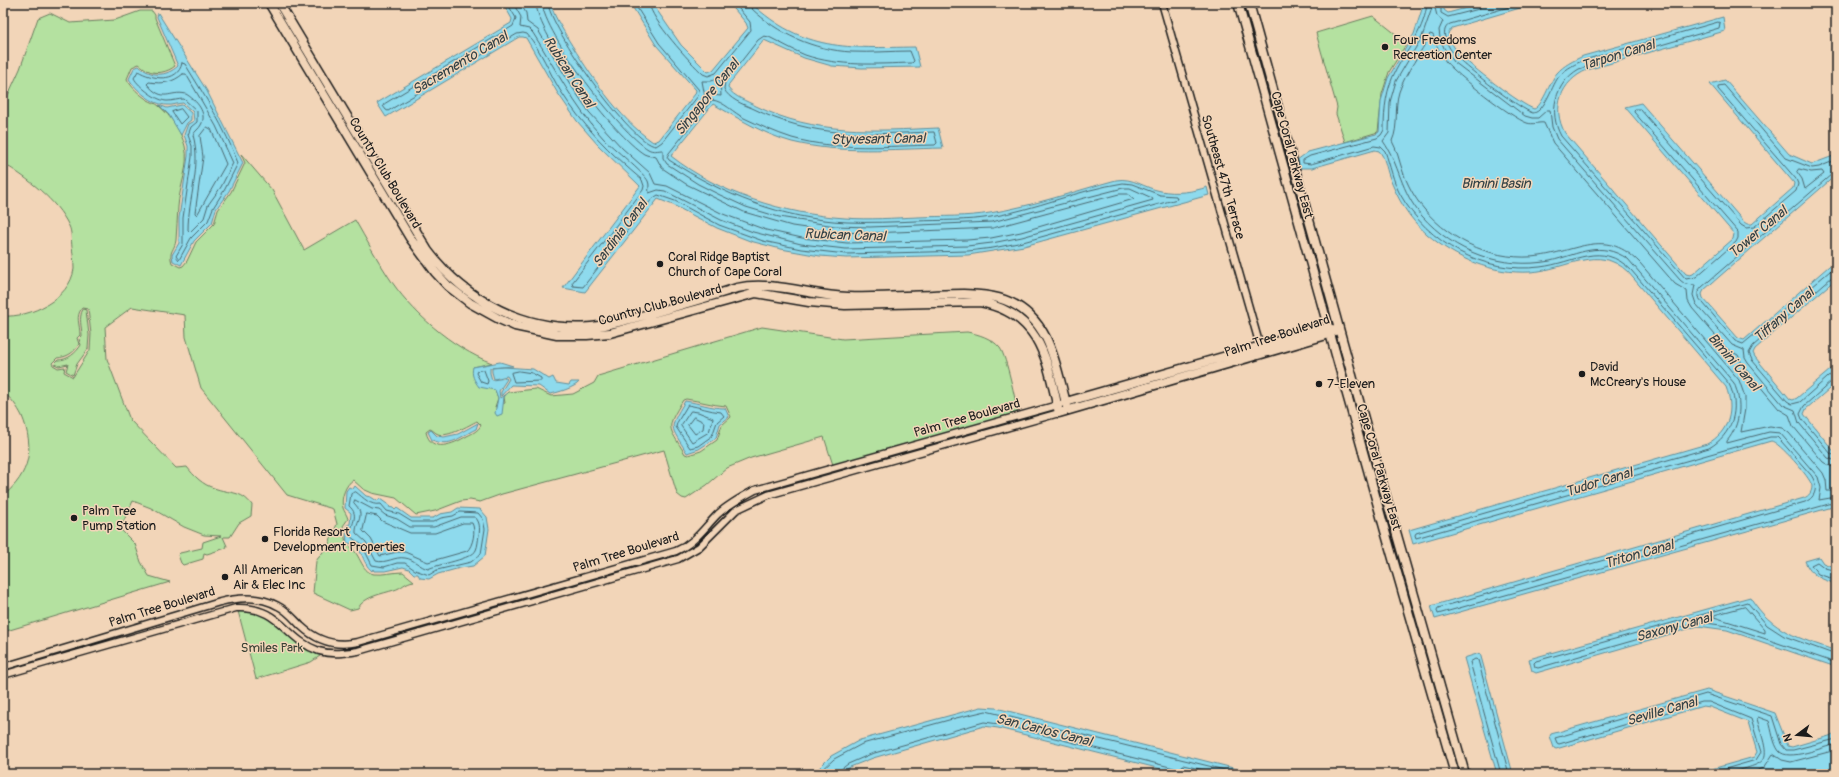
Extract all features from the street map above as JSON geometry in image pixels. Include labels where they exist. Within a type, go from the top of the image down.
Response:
[{"type":"main road","name":"Country Club Boulevard","points":[[269,3],[406,231],[426,261],[455,292],[470,303],[499,319],[540,332],[566,335],[587,335],[623,330],[750,294],[766,294],[809,302],[899,300],[983,294],[1002,299],[1017,306],[1037,324],[1046,338],[1051,351],[1062,408]]},
{"type":"main road","name":"Country Club Boulevard","points":[[279,3],[428,251],[456,282],[492,307],[530,322],[575,328],[615,323],[737,288],[754,285],[771,286],[852,301]]},
{"type":"main road","name":"Cape Coral Parkway East","points":[[1238,3],[1384,531],[1455,774]]},
{"type":"main road","name":"Cape Coral Parkway East","points":[[1249,3],[1394,526],[1465,774]]},
{"type":"main road","points":[[1278,151],[1286,162],[1297,200],[1300,204],[1304,204]]},
{"type":"main road","name":"Palm Tree Boulevard","points":[[1062,408],[1260,346],[1320,329],[1329,331]]},
{"type":"main road","name":"Palm Tree Boulevard","points":[[1062,408],[1269,352],[1329,331],[1339,329]]},
{"type":"main road","points":[[1370,479],[1375,480],[1388,520],[1394,526]]},
{"type":"main road","points":[[1384,531],[1391,538],[1403,575],[1406,578],[1409,578]]},
{"type":"main road","points":[[1407,609],[1415,619],[1424,651],[1431,654]]},
{"type":"main road","points":[[1422,658],[1429,668],[1436,694],[1438,697],[1443,697]]},
{"type":"street","name":"Southeast 47th Terrace","points":[[1162,3],[1260,346]]},
{"type":"street","points":[[1260,346],[1269,352]]},
{"type":"street","name":"Palm Tree Boulevard","points":[[3,667],[234,599],[257,598],[278,606],[310,633],[324,641],[339,644],[351,643],[682,549],[692,542],[718,515],[738,499],[760,489],[1030,412],[1062,408]]},
{"type":"street","name":"Palm Tree Boulevard","points":[[3,675],[236,608],[256,609],[272,616],[312,648],[326,652],[344,653],[664,563],[691,553],[700,547],[728,517],[743,506],[768,495],[1032,420],[1062,408]]},
{"type":"street","points":[[1030,412],[1032,420]]},
{"type":"street","points":[[970,429],[972,437]]},
{"type":"street","points":[[914,445],[916,453]]},
{"type":"street","points":[[859,461],[861,469]]},
{"type":"street","points":[[799,477],[801,485]]},
{"type":"street","points":[[738,499],[743,506]]},
{"type":"street","points":[[662,555],[664,563]]},
{"type":"street","points":[[234,599],[236,608]]},
{"type":"street","points":[[272,616],[278,606]]},
{"type":"street","points":[[288,630],[297,621]]},
{"type":"green space","points":[[140,11],[152,11],[155,15],[175,66],[169,70],[158,73],[150,72],[139,64],[132,67],[127,79],[139,93],[158,105],[168,114],[178,129],[185,146],[186,161],[179,199],[176,240],[171,253],[172,263],[180,267],[183,266],[196,242],[214,224],[218,210],[231,192],[245,163],[241,154],[272,190],[304,250],[355,220],[388,276],[397,289],[420,315],[447,338],[462,348],[492,363],[473,367],[490,388],[495,390],[498,398],[495,407],[505,403],[504,397],[508,392],[536,389],[551,396],[573,394],[594,383],[598,376],[762,327],[843,339],[967,332],[980,335],[997,345],[1003,353],[1018,413],[833,465],[824,437],[751,458],[727,468],[707,485],[686,499],[677,494],[664,450],[502,494],[480,502],[470,500],[461,501],[435,511],[416,515],[396,498],[372,493],[363,489],[353,480],[346,488],[342,500],[343,508],[348,519],[343,526],[346,544],[355,551],[369,572],[377,574],[403,572],[414,581],[397,589],[369,598],[358,608],[350,610],[313,593],[316,561],[329,544],[337,524],[333,509],[287,495],[201,388],[186,337],[185,315],[132,307],[105,327],[107,359],[130,420],[176,468],[187,467],[206,485],[235,493],[248,500],[252,505],[251,516],[239,523],[230,537],[223,537],[227,546],[226,548],[207,554],[204,553],[203,559],[183,565],[178,555],[180,553],[202,548],[203,542],[221,536],[204,535],[184,527],[151,508],[133,501],[120,529],[135,544],[141,562],[149,576],[170,582],[3,632],[3,496],[19,479],[28,460],[29,450],[26,428],[22,416],[16,406],[3,393],[3,316],[25,314],[36,310],[57,298],[71,280],[74,269],[74,261],[71,231],[57,207],[40,190],[3,163],[3,106],[20,69],[38,18],[50,13],[70,23],[115,20]],"holes":[[[82,308],[88,309],[91,334],[90,350],[73,377],[64,372],[65,367],[58,368],[52,363],[57,358],[70,354],[79,344],[77,338],[80,335],[78,318]],[[686,399],[726,406],[731,417],[722,425],[717,440],[701,451],[688,455],[685,454],[675,438],[671,427],[673,417],[683,400]],[[477,421],[481,425],[475,432],[456,442],[444,445],[433,443],[429,439],[426,432],[430,429],[442,435],[458,430]]]},
{"type":"green space","points":[[1373,16],[1407,43],[1389,72],[1382,94],[1378,132],[1345,142],[1336,114],[1337,107],[1316,33]]},
{"type":"green space","points":[[83,309],[86,310],[89,335],[88,349],[77,364],[73,375],[66,371],[68,364],[59,366],[54,364],[58,360],[71,356],[81,345],[79,339],[82,336],[80,319]]},
{"type":"green space","name":"Smiles Park","points":[[242,610],[261,613],[323,654],[311,662],[256,679],[238,611]]},
{"type":"water","points":[[503,3],[551,3],[556,17],[568,39],[595,81],[628,121],[653,142],[659,140],[695,94],[696,90],[656,45],[630,3],[652,3],[681,45],[708,72],[713,70],[748,28],[746,23],[729,3],[751,3],[771,19],[790,31],[809,39],[828,44],[869,47],[915,47],[920,67],[862,68],[832,66],[804,58],[764,40],[729,84],[728,88],[737,96],[778,115],[800,122],[823,126],[868,130],[938,128],[943,148],[867,150],[810,146],[771,135],[713,104],[671,156],[710,181],[731,191],[776,207],[822,216],[854,219],[972,215],[1006,210],[1122,179],[1133,181],[1155,190],[1167,192],[1184,192],[1207,187],[1209,195],[1024,246],[968,255],[846,258],[820,256],[781,249],[750,241],[717,228],[673,205],[658,199],[585,292],[563,288],[640,186],[598,145],[577,121],[557,92],[526,38],[519,37],[386,117],[377,103],[511,23],[512,19]]},
{"type":"water","points":[[1424,3],[1445,3],[1444,10],[1448,13],[1484,3],[1537,3],[1452,28],[1448,33],[1459,54],[1507,93],[1534,109],[1540,104],[1557,73],[1572,61],[1583,56],[1723,17],[1725,31],[1587,70],[1578,75],[1565,88],[1561,96],[1559,114],[1561,124],[1565,133],[1686,274],[1690,275],[1733,239],[1734,234],[1625,107],[1641,103],[1747,224],[1752,224],[1793,188],[1794,183],[1710,84],[1725,80],[1789,154],[1812,164],[1836,155],[1836,175],[1704,290],[1702,294],[1703,298],[1738,338],[1744,340],[1836,260],[1836,279],[1755,349],[1753,353],[1790,399],[1793,400],[1836,365],[1836,383],[1806,409],[1804,414],[1836,454],[1836,506],[1435,619],[1431,606],[1804,498],[1810,494],[1812,486],[1794,460],[1771,441],[1413,544],[1409,530],[1707,444],[1721,433],[1728,420],[1730,412],[1729,396],[1726,387],[1628,272],[1617,264],[1605,259],[1582,260],[1530,272],[1516,272],[1488,267],[1462,258],[1450,251],[1427,234],[1415,222],[1400,200],[1389,176],[1384,159],[1379,151],[1375,150],[1312,168],[1299,168],[1297,160],[1308,152],[1379,132],[1381,101],[1388,78],[1414,34]]},
{"type":"water","points":[[158,13],[207,91],[243,163],[229,191],[216,209],[212,223],[194,241],[181,265],[173,261],[172,255],[179,243],[179,218],[188,156],[188,146],[184,135],[188,124],[194,121],[193,112],[183,103],[169,105],[151,100],[140,92],[129,79],[134,68],[139,66],[153,74],[164,74],[178,66],[157,17]]},
{"type":"water","points":[[159,105],[167,108],[182,105],[191,113],[191,120],[187,123],[181,135],[169,115]]},
{"type":"water","points":[[500,362],[513,366],[490,368],[492,380],[507,379],[499,391],[500,398],[507,393],[504,397],[502,414],[497,416],[495,413],[498,398],[495,390],[479,387],[473,377],[472,370],[473,367]]},
{"type":"water","points":[[504,367],[533,369],[549,379],[553,377],[556,383],[569,385],[571,382],[579,382],[570,388],[550,394],[539,386],[511,385],[501,396],[501,392],[509,379],[507,376],[494,379],[492,368]]},
{"type":"water","points":[[685,401],[725,408],[729,417],[720,424],[716,438],[699,449],[687,453],[674,432],[673,427],[676,417]]},
{"type":"water","points":[[478,423],[476,429],[450,442],[444,443],[432,440],[428,432],[431,430],[437,436],[444,437],[458,434]]},
{"type":"water","points":[[355,486],[366,496],[377,501],[380,499],[390,506],[389,507],[395,510],[397,508],[411,518],[433,518],[440,514],[452,512],[458,508],[480,509],[487,517],[489,529],[485,556],[473,566],[438,574],[429,579],[420,578],[418,574],[414,574],[409,569],[403,567],[385,571],[374,571],[373,569],[372,571],[368,568],[356,546],[347,543],[347,525],[350,524],[351,513],[345,508],[346,491],[349,487],[353,489]]},
{"type":"water","points":[[1819,557],[1823,563],[1836,568],[1836,584],[1813,574],[1807,566],[1805,561]]},
{"type":"water","name":"Saxony Canal","points":[[1750,597],[1768,619],[1777,626],[1798,637],[1836,651],[1836,667],[1727,630],[1698,626],[1536,673],[1532,671],[1529,659]]},
{"type":"water","points":[[1480,653],[1513,774],[1497,774],[1464,658]]},
{"type":"water","name":"Seville Canal","points":[[1707,690],[1775,713],[1788,746],[1792,747],[1836,734],[1836,774],[1694,774],[1754,757],[1757,752],[1748,722],[1710,707],[1703,706],[1556,749],[1554,748],[1550,736],[1551,734]]},
{"type":"water","name":"San Carlos Canal","points":[[981,707],[996,708],[1257,774],[1181,774],[998,728],[984,726],[873,758],[850,767],[841,774],[813,774],[831,756],[860,740]]},
{"type":"place","name":"Four Freedoms Recreation Center","points":[[1385,47]]},
{"type":"place","name":"Coral Ridge Baptist Church of Cape Coral","points":[[660,264]]},
{"type":"place","name":"David McCreary's House","points":[[1582,374]]},
{"type":"place","name":"7-Eleven","points":[[1319,384]]},
{"type":"place","name":"Palm Tree Pump Station","points":[[74,518]]},
{"type":"place","name":"Florida Resort Development Properties","points":[[265,539]]},
{"type":"place","name":"All American Air & Elec Inc","points":[[225,577]]},
{"type":"water label","name":"Tarpon Canal","points":[[1618,55]]},
{"type":"water label","name":"Sacremento Canal","points":[[460,63]]},
{"type":"water label","name":"Rubican Canal","points":[[569,72]]},
{"type":"water label","name":"Singapore Canal","points":[[707,97]]},
{"type":"water label","name":"Styvesant Canal","points":[[878,139]]},
{"type":"water label","name":"Bimini Basin","points":[[1496,183]]},
{"type":"water label","name":"Tower Canal","points":[[1758,232]]},
{"type":"water label","name":"Sardinia Canal","points":[[620,233]]},
{"type":"water label","name":"Rubican Canal","points":[[845,235]]},
{"type":"water label","name":"Tiffany Canal","points":[[1784,315]]},
{"type":"water label","name":"Bimini Canal","points":[[1734,362]]},
{"type":"water label","name":"Tudor Canal","points":[[1599,482]]},
{"type":"water label","name":"Triton Canal","points":[[1639,554]]}]
